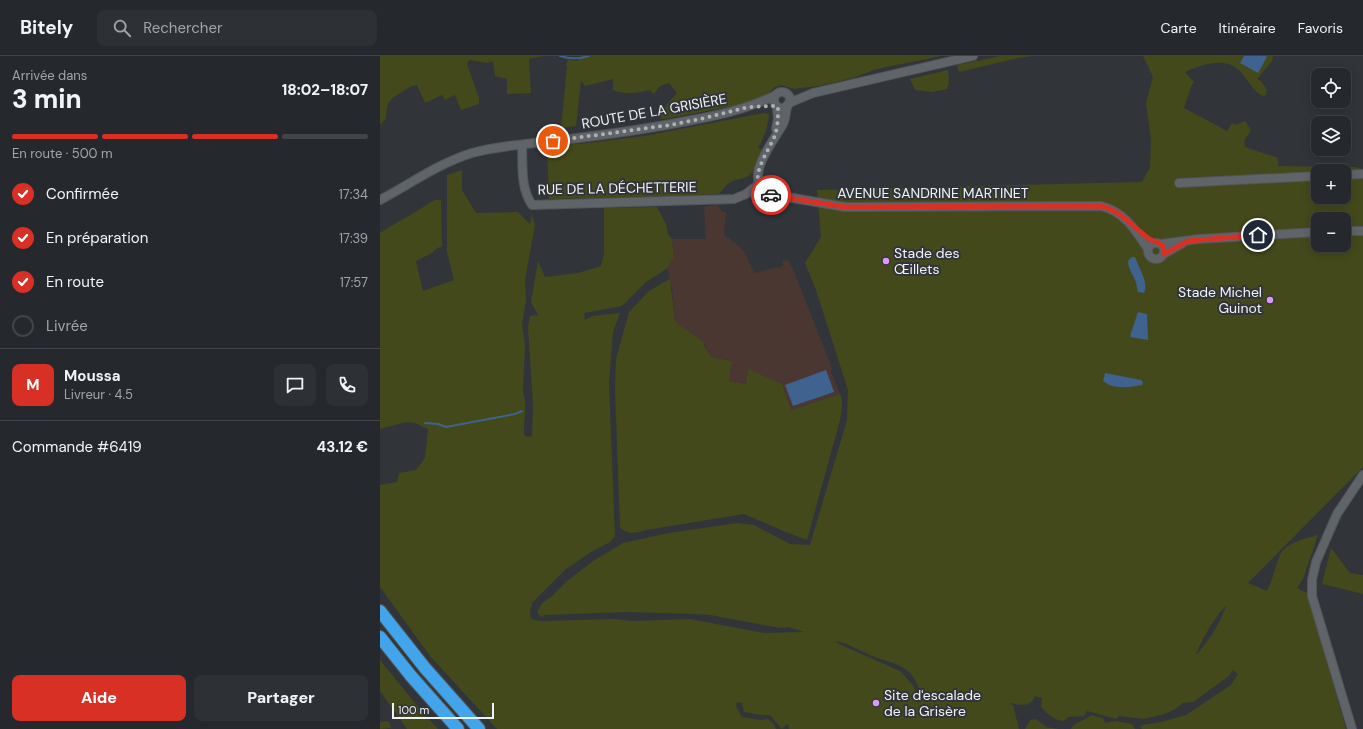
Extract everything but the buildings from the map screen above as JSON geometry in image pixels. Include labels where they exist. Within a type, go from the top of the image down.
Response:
[{"type":"highway","points":[[380,611],[425,668],[480,729]]},
{"type":"highway","points":[[380,637],[411,676],[458,729]]},
{"type":"street","name":"ROUTE DE LA GRISIÈRE","points":[[748,107],[777,106],[783,108],[788,104],[813,93],[973,56]]},
{"type":"street","name":"ROUTE DE LA GRISIÈRE","points":[[382,199],[452,160],[472,153],[522,144],[670,125],[705,118],[748,107],[782,91],[787,94],[813,93]]},
{"type":"street","points":[[759,184],[758,172],[761,163],[784,121],[790,98],[787,94]]},
{"type":"street","points":[[774,96],[773,101],[777,106],[778,119],[775,136]]},
{"type":"street","name":"RUE DE LA DÉCHETTERIE","points":[[522,144],[524,187],[526,196],[532,204],[734,199],[746,194],[759,184]]},
{"type":"street","points":[[1351,175],[1363,174]]},
{"type":"street","points":[[1179,183],[1311,176]]},
{"type":"street","name":"AVENUE SANDRINE MARTINET","points":[[759,184],[764,192],[770,194],[845,207],[1101,206],[1118,212],[1134,227],[1158,243]]},
{"type":"street","name":"AVENUE SANDRINE MARTINET","points":[[1134,227],[1148,249],[1149,255],[1154,258],[1159,258],[1164,254]]},
{"type":"street","points":[[1351,231],[1363,231]]},
{"type":"street","points":[[1148,249],[1151,245],[1158,243],[1311,232]]},
{"type":"street","points":[[1158,243],[1164,249],[1164,254],[1188,241]]},
{"type":"street","points":[[1352,729],[1312,596],[1312,580],[1316,562],[1337,514],[1363,475]]},
{"type":"shaded area","points":[[718,205],[722,212],[726,212],[724,235],[739,246],[745,253],[754,273],[783,266],[783,261],[788,260],[793,269],[832,368],[831,373],[840,394],[791,410],[748,369],[746,384],[728,381],[732,361],[712,357],[705,345],[675,320],[672,288],[668,271],[669,263],[674,258],[672,239],[706,239],[704,207]]},
{"type":"green space","points":[[380,56],[544,56],[529,59],[531,93],[507,94],[507,79],[495,76],[493,61],[488,63],[469,60],[467,64],[479,98],[479,104],[461,110],[455,95],[445,100],[442,95],[425,103],[417,85],[415,85],[397,95],[389,102],[386,119],[380,124]]},
{"type":"green space","points":[[581,56],[941,56],[877,69],[853,78],[819,86],[793,89],[782,85],[775,87],[767,95],[749,103],[664,119],[657,116],[677,93],[669,83],[660,86],[654,94],[649,90],[622,93],[613,90],[613,79],[585,86],[581,80],[576,126],[561,128],[566,65],[568,59],[577,61]]},
{"type":"green space","points":[[1000,56],[1033,56],[1018,58],[959,72],[957,65]]},
{"type":"green space","points":[[1143,56],[1244,56],[1240,63],[1267,57],[1266,56],[1273,56],[1272,61],[1257,79],[1261,81],[1267,90],[1266,95],[1262,96],[1252,87],[1239,70],[1227,63],[1212,63],[1185,72],[1194,82],[1184,108],[1227,131],[1232,123],[1236,125],[1245,121],[1251,130],[1244,141],[1245,147],[1278,158],[1278,166],[1311,166],[1311,204],[1351,204],[1351,175],[1363,175],[1363,467],[1248,583],[1267,591],[1280,555],[1286,547],[1318,535],[1303,579],[1297,588],[1307,593],[1346,729],[1142,729],[1140,727],[1186,715],[1231,685],[1238,674],[1233,670],[1229,676],[1193,702],[1183,703],[1174,710],[1144,719],[1119,716],[1116,719],[1087,711],[1084,716],[1068,717],[1064,721],[1051,717],[1041,707],[1042,698],[1035,696],[1028,704],[1009,704],[1013,705],[1019,729],[789,729],[787,724],[782,729],[770,715],[744,712],[742,703],[737,702],[736,706],[742,717],[761,720],[768,719],[773,723],[776,729],[497,729],[430,656],[380,587],[380,485],[397,482],[399,473],[416,470],[425,458],[428,429],[415,423],[406,422],[380,429],[380,233],[435,200],[441,200],[442,247],[437,248],[432,253],[416,261],[423,291],[454,280],[447,252],[447,175],[462,170],[462,190],[476,213],[518,212],[530,224],[532,215],[535,225],[525,280],[526,300],[522,325],[525,345],[523,392],[525,408],[524,435],[527,437],[532,436],[533,406],[528,327],[530,316],[538,315],[531,302],[538,261],[545,277],[578,273],[601,266],[604,253],[604,208],[657,207],[666,224],[668,234],[672,239],[674,258],[669,263],[668,268],[646,282],[622,306],[584,313],[585,320],[592,316],[620,313],[613,332],[609,384],[615,536],[610,542],[591,552],[565,570],[532,603],[530,612],[531,619],[540,621],[614,619],[632,621],[690,619],[764,633],[804,632],[789,627],[780,628],[710,615],[627,612],[545,615],[542,617],[537,612],[542,603],[551,597],[566,582],[593,561],[623,543],[669,533],[737,523],[754,525],[790,544],[810,545],[847,420],[848,390],[816,290],[805,263],[821,237],[817,190],[1142,182],[1150,167],[1151,140],[1146,103],[1153,77]],"holes":[[[1226,606],[1213,632],[1196,655],[1209,629],[1217,616]],[[835,641],[849,645],[870,655],[901,666],[911,674],[915,680],[919,695],[915,694],[915,689],[912,684],[900,671]]]},
{"type":"green space","points":[[948,70],[949,83],[947,89],[932,92],[915,90],[910,79]]},
{"type":"green space","points":[[764,113],[769,114],[768,123],[758,148],[762,150],[755,168],[751,174],[746,177],[729,183],[719,194],[549,199],[547,146],[588,143],[644,136]]},
{"type":"green space","points":[[1351,167],[1363,169],[1363,171],[1351,171]]},
{"type":"green space","points":[[670,279],[675,320],[678,324],[702,341],[712,357],[732,361],[729,381],[746,384],[748,369],[782,384],[791,410],[840,394],[842,403],[840,420],[807,540],[744,514],[646,530],[636,533],[626,532],[620,528],[615,390],[616,359],[629,312],[649,291]]},
{"type":"green space","points":[[1331,548],[1350,573],[1363,575],[1363,594],[1322,584]]},
{"type":"green space","points":[[380,660],[438,729],[407,729],[380,691]]},
{"type":"green space","points":[[1091,715],[1103,718],[1105,723],[1115,721],[1132,724],[1135,729],[1071,729],[1075,724]]},
{"type":"green space","points":[[1036,719],[1046,727],[1058,729],[1025,729],[1030,720]]},
{"type":"green space","points":[[380,722],[389,722],[391,728],[380,729]]},
{"type":"water","points":[[1244,56],[1267,57],[1258,73],[1240,63]]},
{"type":"water","points":[[1132,257],[1135,257],[1143,275],[1145,285],[1144,293],[1138,292],[1135,280],[1129,267],[1128,261]]},
{"type":"water","points":[[1138,312],[1147,314],[1148,340],[1130,337]]},
{"type":"water","points":[[826,370],[834,392],[793,406],[785,385]]},
{"type":"water","points":[[1105,373],[1141,380],[1143,382],[1142,385],[1122,387],[1112,386],[1103,381]]},
{"type":"waterway","points":[[560,56],[567,58],[582,58],[589,56]]},
{"type":"waterway","points":[[425,423],[438,424],[446,427],[515,414],[522,411]]},
{"type":"way so far","points":[[553,141],[629,132],[670,125],[748,107],[776,106],[778,107],[778,124],[775,136],[758,172],[758,179],[761,189],[771,195]]},
{"type":"place","name":"Stade des Œillets","points":[[886,261]]},
{"type":"place","name":"Stade Michel Guinot","points":[[1270,300]]},
{"type":"place","name":"Site d'escalade de la Grisère","points":[[876,703]]},
{"type":"route","points":[[771,195],[831,206],[857,208],[1101,206],[1118,212],[1149,239],[1161,244],[1164,249],[1164,254],[1188,241],[1258,235]]}]
